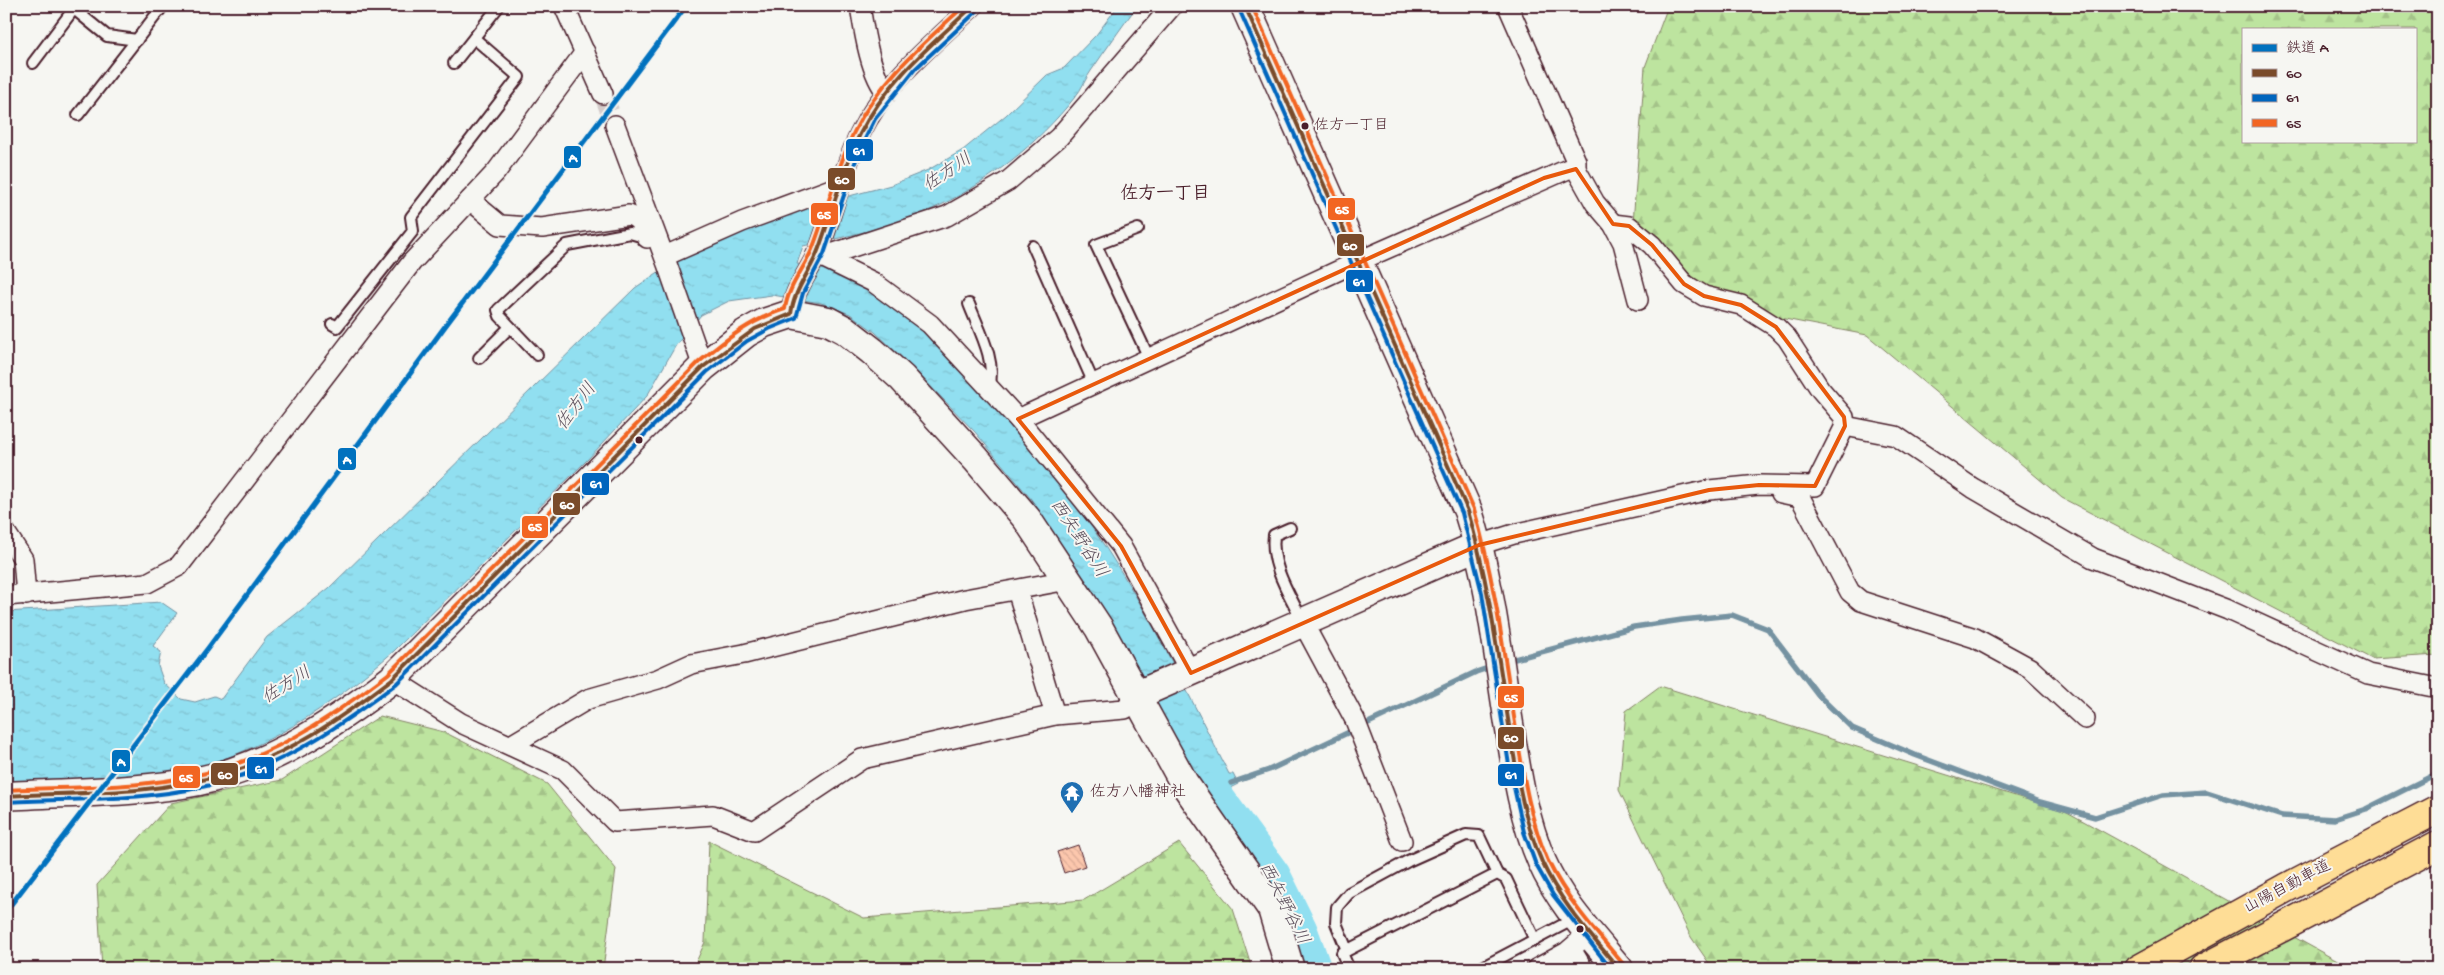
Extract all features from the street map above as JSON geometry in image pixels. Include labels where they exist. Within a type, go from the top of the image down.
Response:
[{"type":"highway","name":"山陽自動車道","points":[[2139,969],[2438,809]]},
{"type":"highway","name":"山陽自動車道","points":[[2203,969],[2438,845]]},
{"type":"street","points":[[564,6],[603,94]]},
{"type":"street","points":[[860,6],[863,28],[879,84],[886,93]]},
{"type":"street","points":[[6,796],[174,785],[217,776],[258,762],[300,741],[340,718],[392,679],[700,361],[791,308],[817,256],[838,189],[860,134],[886,93],[915,61],[973,6]]},
{"type":"street","points":[[817,256],[947,216],[1008,180],[1059,137],[1172,6]]},
{"type":"street","points":[[1245,6],[1359,261],[1464,504],[1479,545],[1519,786],[1531,833],[1550,878],[1579,933],[1584,969]]},
{"type":"street","points":[[1508,6],[1576,161],[1576,170],[1595,203],[1613,224],[1622,244],[1638,300]]},
{"type":"street","points":[[6,596],[147,583],[179,566],[412,262],[496,172],[585,52]]},
{"type":"street","points":[[615,125],[700,361]]},
{"type":"street","points":[[1018,419],[1359,261],[1544,178],[1568,169],[1576,170]]},
{"type":"street","points":[[660,250],[838,189]]},
{"type":"street","points":[[470,200],[500,225],[542,228],[629,215],[636,217],[660,250]]},
{"type":"street","points":[[392,679],[461,723],[564,770],[616,822],[713,815],[754,831],[862,759],[1055,715],[1125,708],[1135,696],[1479,545],[1514,534],[1708,490],[1759,485],[1815,486],[1845,426],[1844,417],[1820,389],[1787,338],[1776,327],[1741,305],[1704,296],[1684,284],[1652,245],[1629,226],[1613,224]]},
{"type":"street","points":[[817,256],[874,282],[930,324],[1018,419],[1121,546],[1191,673]]},
{"type":"street","points":[[791,308],[828,321],[845,330],[872,351],[902,378],[976,459],[1027,519],[1099,628],[1184,783],[1272,909],[1290,969]]},
{"type":"street","points":[[1845,426],[1896,436],[1973,488],[2093,558],[2228,610],[2368,674],[2424,687],[2438,688]]},
{"type":"street","points":[[1778,485],[1781,493],[1800,497],[1850,592],[1861,601],[1975,638],[2030,668],[2085,719]]},
{"type":"street","points":[[8,538],[23,559],[26,595]]},
{"type":"street","points":[[511,745],[588,699],[658,679],[691,664],[744,654],[965,599],[1068,580]]},
{"type":"street","points":[[1017,590],[1055,715]]},
{"type":"street","points":[[1303,623],[1358,727],[1402,841]]},
{"type":"street","points":[[1536,969],[1579,933]]},
{"type":"street","points":[[1579,933],[1619,969]]},
{"type":"lane","points":[[78,115],[163,6]]},
{"type":"lane","points":[[454,63],[499,6]]},
{"type":"lane","points":[[33,63],[75,8],[107,36],[137,40]]},
{"type":"lane","points":[[332,324],[337,327],[414,231],[411,217],[519,77],[474,38]]},
{"type":"lane","points":[[1138,229],[1096,246],[1149,358]]},
{"type":"lane","points":[[537,355],[500,316],[498,310],[567,245],[630,233],[660,250]]},
{"type":"lane","points":[[1033,246],[1094,384]]},
{"type":"lane","points":[[969,304],[984,343],[993,374],[989,388]]},
{"type":"lane","points":[[479,358],[510,327]]},
{"type":"lane","points":[[1290,528],[1274,535],[1272,549],[1275,563],[1303,623]]},
{"type":"lane","points":[[1348,950],[1336,923],[1336,907],[1349,893],[1408,861],[1466,834],[1479,836],[1497,874],[1506,879],[1535,940]]},
{"type":"lane","points":[[1402,841],[1408,861]]},
{"type":"lane","points":[[1349,969],[1342,953],[1497,874]]},
{"type":"lane","points":[[1479,969],[1535,940],[1579,933]]},
{"type":"highlighted area","points":[[1576,169],[1613,224],[1629,226],[1652,245],[1684,284],[1704,296],[1741,305],[1776,327],[1844,417],[1845,426],[1815,486],[1759,485],[1709,490],[1479,545],[1191,673],[1121,546],[1018,419],[1544,178]]},
{"type":"green space","points":[[1668,6],[2438,6],[2438,655],[2372,659],[2062,498],[1867,335],[1728,308],[1633,223],[1645,67]]},
{"type":"green space","points":[[1660,686],[2067,812],[2352,969],[1713,969],[1691,937],[1619,790],[1626,711]]},
{"type":"green space","points":[[380,716],[444,732],[547,784],[616,869],[603,969],[102,969],[97,885],[171,803],[282,780]]},
{"type":"green space","points":[[709,841],[864,918],[1084,900],[1179,843],[1233,909],[1252,969],[693,969],[705,942]]},
{"type":"water","name":"佐方川","points":[[1118,6],[1137,6],[1089,74],[1080,91],[1044,131],[1009,162],[971,189],[930,210],[884,226],[803,246],[797,264],[827,268],[848,276],[890,302],[946,355],[1012,427],[1061,486],[1092,527],[1123,575],[1170,659],[1229,774],[1233,774],[1238,784],[1228,789],[1224,798],[1244,825],[1237,833],[1208,796],[1093,591],[1031,499],[975,432],[907,362],[875,332],[850,314],[821,303],[772,295],[729,301],[701,315],[676,345],[647,396],[587,460],[394,651],[320,709],[266,741],[237,754],[177,772],[6,783],[6,612],[161,602],[177,613],[153,646],[161,652],[158,666],[164,683],[181,699],[195,702],[214,696],[221,699],[267,637],[329,588],[635,288],[676,260],[773,216],[891,185],[928,170],[963,150],[1006,115],[1047,75],[1064,68],[1096,35]]},
{"type":"building","points":[[1078,845],[1085,866],[1064,873],[1057,852]]},
{"type":"waterway","points":[[1507,661],[1634,627],[1732,615],[1768,629],[1820,697],[1852,728],[1915,755],[2040,802],[2095,817],[2163,795],[2207,792],[2282,816],[2335,819],[2366,809],[2438,773]]},
{"type":"waterway","points":[[1231,783],[1269,770],[1476,672],[1494,666]]},
{"type":"waterway","name":"西矢野谷川","points":[[1212,791],[1273,875],[1300,930],[1314,969]]},
{"type":"tunnel","points":[[603,94],[615,125]]},
{"type":"rail line","name":"A","points":[[6,911],[208,648],[446,325],[686,6]]},
{"type":"transit line","name":"65","points":[[6,790],[144,784],[198,775],[224,768],[247,760],[290,740],[350,702],[388,674],[699,362],[750,324],[785,309],[793,285],[810,255],[848,146],[864,114],[876,96],[903,64],[964,6]]},
{"type":"transit line","name":"60","points":[[6,796],[144,789],[172,786],[225,774],[270,757],[292,746],[353,708],[392,679],[703,367],[755,329],[791,314],[799,288],[816,256],[848,162],[860,134],[871,115],[910,65],[973,6]]},
{"type":"transit line","name":"60","points":[[1245,6],[1468,511],[1487,588],[1520,792],[1535,845],[1549,877],[1558,891],[1587,931],[1619,969]]},
{"type":"transit line","name":"65","points":[[1252,6],[1474,509],[1493,587],[1526,790],[1541,844],[1548,861],[1564,889],[1624,965]]},
{"type":"transit line","name":"61","points":[[1239,9],[1462,513],[1482,593],[1509,765],[1524,832],[1536,865],[1553,895],[1611,969]]},
{"type":"transit line","name":"61","points":[[6,802],[146,796],[202,787],[229,780],[274,762],[316,739],[357,713],[396,684],[707,372],[747,341],[769,329],[796,318],[803,293],[824,254],[859,151],[875,119],[915,69],[977,11]]},
{"type":"place","name":"佐方一丁目","points":[[1305,126]]},
{"type":"place","name":"佐方八幡神社","points":[[1072,814]]},
{"type":"district","name":"佐方一丁目","points":[[1165,194]]}]
